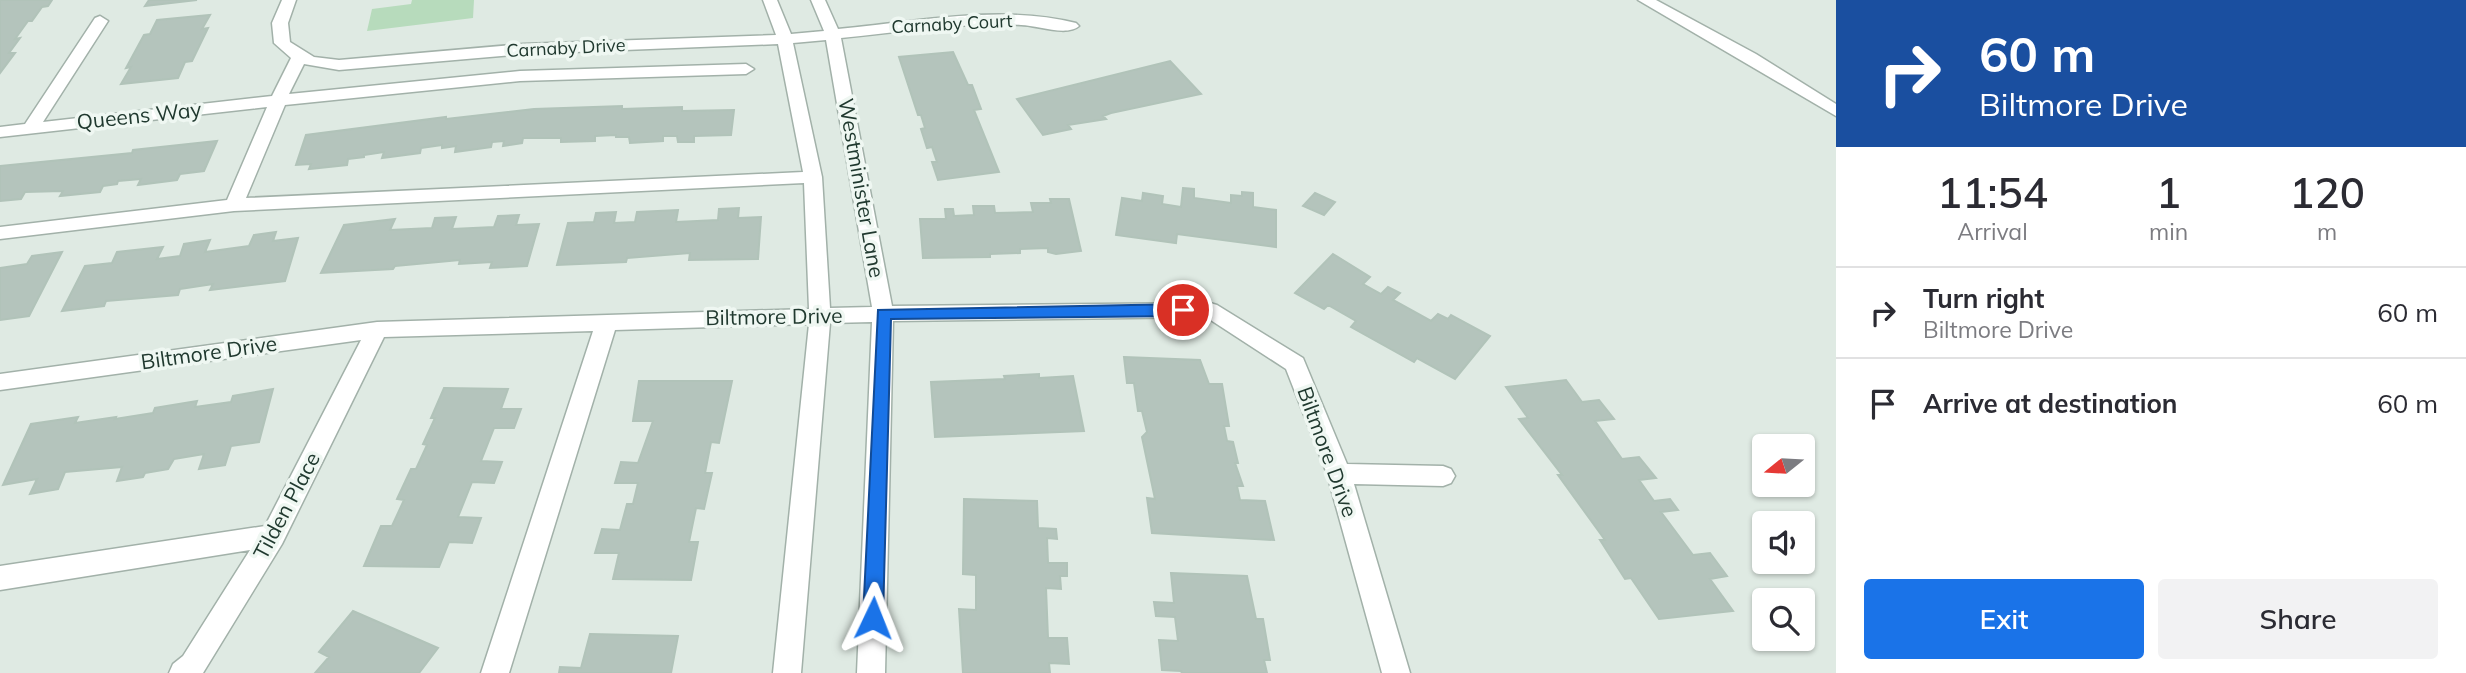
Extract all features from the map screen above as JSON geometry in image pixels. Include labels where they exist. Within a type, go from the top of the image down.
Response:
[{"type":"street","points":[[234,205],[299,57],[282,43],[280,23],[289,0]]},
{"type":"street","points":[[770,0],[785,39],[813,177],[820,316],[788,673]]},
{"type":"street","name":"Westminister Lane","points":[[818,0],[833,34],[883,314],[871,673]]},
{"type":"street","points":[[1646,0],[1750,57],[1836,111]]},
{"type":"street","name":"Carnaby Court","points":[[833,34],[980,20],[1022,20],[1071,26]]},
{"type":"street","points":[[31,128],[100,22]]},
{"type":"street","name":"Carnaby Drive","points":[[299,57],[321,64],[339,65],[523,49],[785,39],[833,34]]},
{"type":"street","points":[[520,76],[523,49]]},
{"type":"street","name":"Queens Way","points":[[0,132],[520,76],[746,69]]},
{"type":"street","points":[[0,233],[234,205],[813,177]]},
{"type":"street","name":"Biltmore Drive","points":[[0,382],[376,330],[883,314],[1210,310],[1295,364],[1339,474],[1396,673]]},
{"type":"street","points":[[495,673],[607,321]]},
{"type":"street","name":"Tilden Place","points":[[183,673],[192,665],[273,536],[376,330]]},
{"type":"street","points":[[1339,474],[1443,476]]},
{"type":"street","points":[[0,578],[273,536]]},
{"type":"green space","points":[[412,0],[474,0],[473,18],[367,31],[372,9],[411,4]]},
{"type":"building","points":[[0,0],[52,0],[48,6],[42,7],[32,21],[28,21],[15,39],[20,38],[9,53],[15,53],[0,73]]},
{"type":"building","points":[[149,0],[197,0],[145,6]]},
{"type":"building","points":[[210,15],[202,29],[208,28],[192,61],[185,62],[178,78],[121,84],[131,67],[126,68],[144,35],[150,34],[157,20]]},
{"type":"building","points":[[953,52],[968,85],[972,85],[981,109],[974,110],[999,172],[938,180],[932,162],[937,162],[932,147],[927,148],[921,129],[925,128],[921,115],[918,115],[899,57]]},
{"type":"building","points":[[1170,61],[1201,94],[1111,113],[1103,116],[1106,119],[1068,125],[1071,129],[1043,135],[1017,99]]},
{"type":"building","points":[[622,106],[622,109],[682,107],[682,111],[734,110],[731,135],[694,136],[694,142],[678,142],[677,136],[663,136],[663,141],[630,143],[629,137],[616,135],[595,136],[595,141],[561,142],[561,138],[523,138],[522,143],[503,146],[504,141],[492,142],[491,147],[455,152],[456,146],[442,148],[442,145],[421,148],[420,153],[382,158],[384,152],[364,155],[348,159],[347,165],[309,169],[311,164],[296,165],[306,135],[446,117],[534,109]]},
{"type":"building","points":[[217,141],[204,171],[180,174],[177,180],[138,185],[141,179],[118,181],[117,184],[103,186],[100,192],[60,196],[63,191],[25,192],[21,199],[0,201],[0,166],[132,153],[133,150]]},
{"type":"building","points":[[1183,188],[1194,189],[1194,198],[1231,203],[1231,195],[1253,193],[1253,207],[1276,210],[1276,247],[1177,234],[1176,243],[1116,235],[1122,198],[1142,201],[1143,193],[1163,196],[1162,204],[1181,207]]},
{"type":"building","points":[[1315,193],[1335,202],[1324,215],[1303,206]]},
{"type":"building","points":[[1050,199],[1069,199],[1081,251],[1056,254],[1048,252],[1048,248],[1020,249],[1020,253],[990,254],[990,257],[923,258],[920,219],[946,219],[945,209],[953,209],[954,216],[974,215],[973,206],[994,206],[995,213],[1033,212],[1031,203],[1051,203]]},
{"type":"building","points":[[739,208],[738,218],[761,217],[758,259],[689,260],[690,253],[627,258],[626,262],[557,265],[568,223],[594,222],[596,213],[616,212],[614,223],[635,222],[637,212],[678,210],[676,222],[718,220],[719,209]]},
{"type":"building","points":[[519,215],[516,225],[539,224],[527,266],[490,268],[492,262],[459,264],[460,260],[395,266],[393,269],[321,273],[344,225],[395,219],[390,230],[432,228],[435,218],[456,217],[452,229],[494,227],[498,216]]},
{"type":"building","points":[[276,232],[273,241],[298,238],[285,281],[210,290],[213,284],[180,289],[178,295],[106,301],[104,306],[62,311],[85,266],[112,263],[117,252],[163,247],[157,259],[180,256],[184,244],[210,240],[205,252],[249,246],[254,235]]},
{"type":"building","points":[[62,252],[29,316],[0,320],[0,268],[27,264],[32,256]]},
{"type":"building","points":[[1333,254],[1370,277],[1363,284],[1381,294],[1388,287],[1400,293],[1393,300],[1431,321],[1438,314],[1448,319],[1451,315],[1490,336],[1455,379],[1417,358],[1414,362],[1351,327],[1356,321],[1328,305],[1324,309],[1295,293]]},
{"type":"building","points":[[1124,357],[1200,360],[1209,384],[1222,384],[1229,426],[1224,426],[1227,441],[1233,442],[1238,463],[1235,463],[1243,486],[1237,486],[1240,500],[1265,501],[1274,540],[1152,533],[1147,498],[1155,499],[1142,437],[1147,432],[1142,411],[1138,411],[1134,383],[1127,383]]},
{"type":"building","points":[[1039,374],[1039,378],[1073,376],[1084,431],[935,437],[931,382],[1005,379],[1004,376]]},
{"type":"building","points":[[1566,380],[1582,402],[1599,400],[1614,419],[1595,421],[1622,459],[1639,457],[1656,478],[1639,480],[1654,501],[1670,499],[1678,510],[1661,512],[1693,555],[1710,553],[1727,576],[1710,579],[1733,611],[1659,619],[1631,578],[1625,579],[1600,540],[1605,540],[1558,475],[1562,475],[1519,419],[1528,418],[1506,387]]},
{"type":"building","points":[[639,381],[732,381],[719,443],[711,442],[705,473],[712,473],[704,509],[696,508],[689,542],[698,542],[691,580],[613,579],[619,553],[595,553],[602,529],[620,530],[627,504],[633,504],[638,483],[615,483],[621,462],[638,463],[653,421],[633,421]]},
{"type":"building","points":[[444,388],[508,389],[501,409],[521,409],[514,428],[494,428],[481,461],[502,462],[494,483],[472,482],[458,517],[481,518],[472,543],[449,542],[439,567],[364,566],[381,526],[392,526],[404,500],[397,499],[411,469],[416,469],[427,445],[423,444],[435,418],[431,418]]},
{"type":"building","points":[[273,389],[259,442],[231,446],[225,465],[199,469],[204,454],[174,459],[168,469],[145,473],[143,477],[117,481],[122,467],[65,472],[58,489],[30,494],[37,479],[3,485],[31,424],[78,417],[75,423],[116,417],[115,419],[153,413],[155,408],[197,401],[195,407],[231,402],[233,396]]},
{"type":"building","points":[[964,499],[1037,501],[1038,528],[1056,529],[1057,539],[1047,538],[1048,563],[1067,563],[1067,576],[1060,576],[1061,589],[1046,588],[1048,638],[1067,638],[1069,664],[1049,663],[1050,673],[963,673],[959,609],[976,610],[976,575],[963,574]]},
{"type":"building","points":[[1171,573],[1247,576],[1256,619],[1263,619],[1270,660],[1264,660],[1267,673],[1182,673],[1162,670],[1159,640],[1178,641],[1175,617],[1156,616],[1154,602],[1174,603]]},
{"type":"building","points":[[353,611],[438,648],[419,673],[315,673],[329,657],[319,652]]},
{"type":"building","points":[[590,634],[678,636],[671,673],[559,673],[560,667],[581,668]]},
{"type":"route","points":[[873,618],[883,314],[1183,310]]}]
